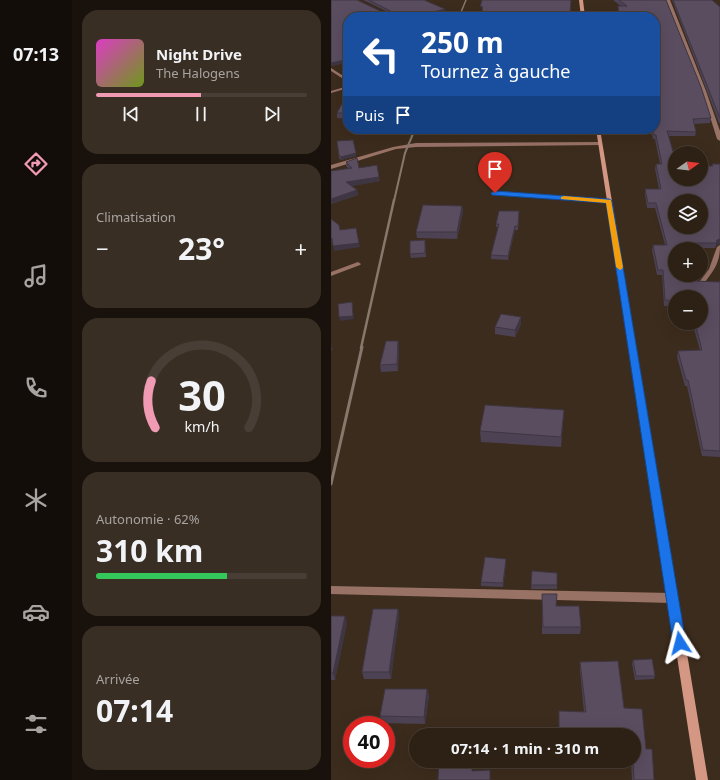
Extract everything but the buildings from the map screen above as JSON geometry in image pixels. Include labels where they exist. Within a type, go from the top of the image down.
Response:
[{"type":"street","points":[[581,0],[582,12]]},
{"type":"street","points":[[668,0],[701,84],[720,139]]},
{"type":"street","points":[[331,69],[343,77]]},
{"type":"street","points":[[331,92],[343,89]]},
{"type":"street","points":[[599,134],[702,780]]},
{"type":"street","points":[[331,167],[395,148],[416,145],[600,144]]},
{"type":"street","points":[[495,193],[609,201]]},
{"type":"street","points":[[708,274],[712,269],[720,247]]},
{"type":"street","points":[[331,274],[358,264]]},
{"type":"street","points":[[331,590],[672,598]]},
{"type":"railway","points":[[461,12],[466,0]]},
{"type":"railway","points":[[394,201],[405,153],[413,134]]},
{"type":"railway","points":[[361,348],[394,200]]},
{"type":"railway","points":[[331,484],[362,347]]},
{"type":"slow traffic","points":[[564,198],[609,201],[620,267]]},
{"type":"route","points":[[495,193],[609,201],[680,643]]}]
